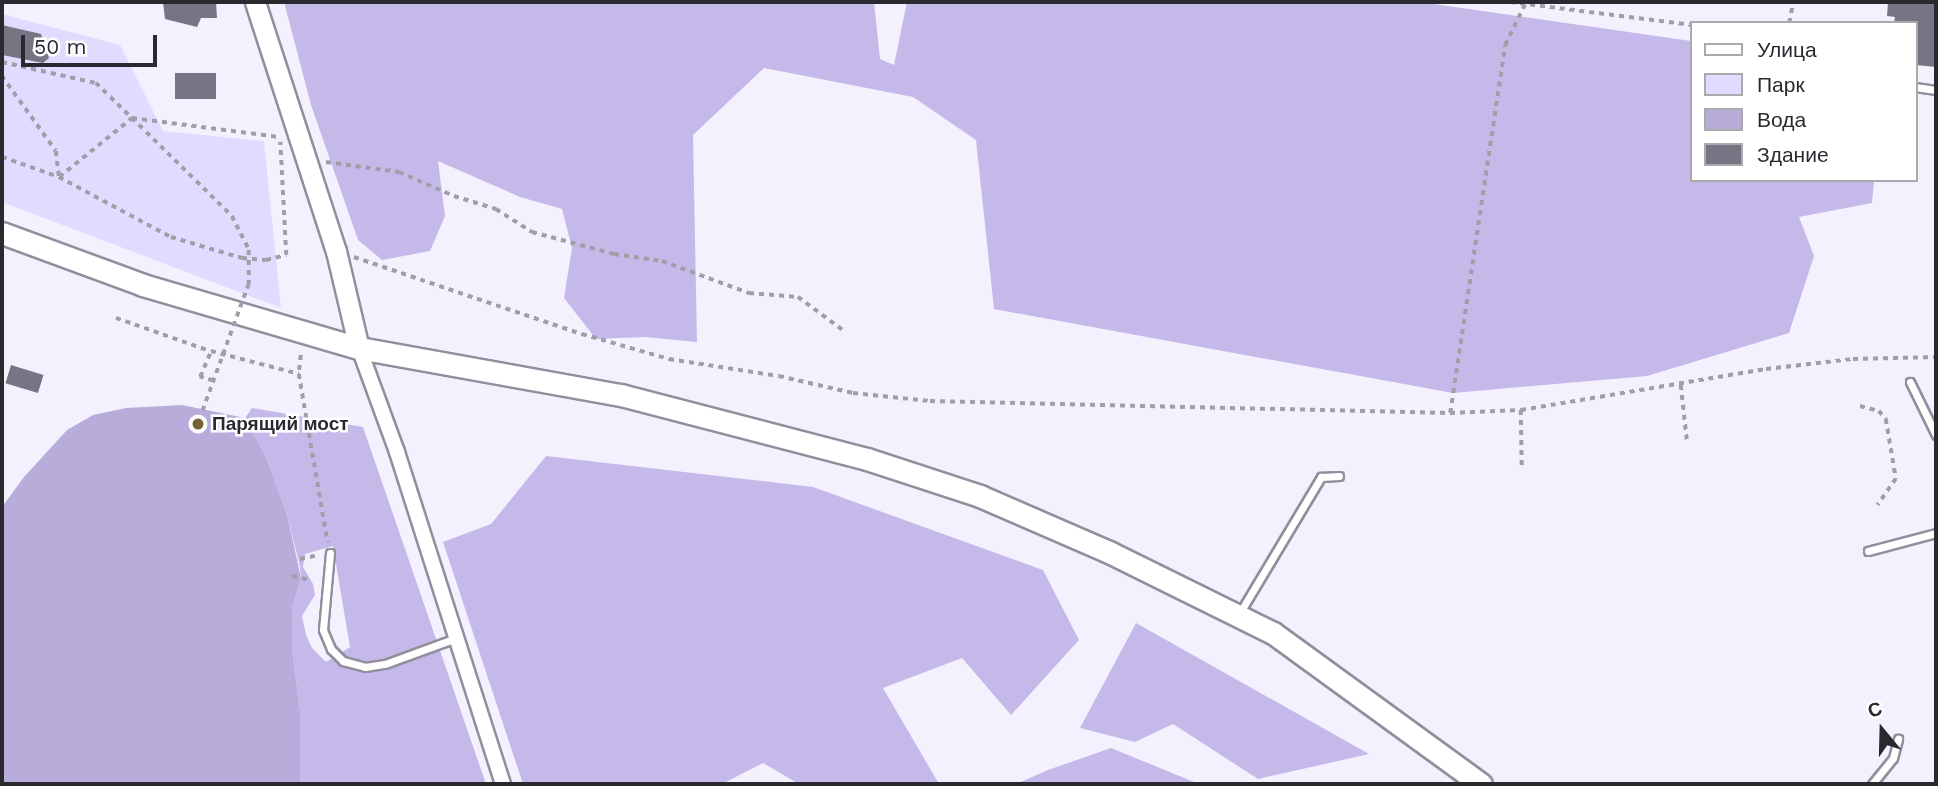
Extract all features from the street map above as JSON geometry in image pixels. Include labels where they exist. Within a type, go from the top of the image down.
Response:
[{"type":"main road","points":[[2,233],[143,285],[359,348],[621,395],[867,459],[981,496],[1109,552],[1239,614],[1273,634],[1481,784]]},
{"type":"street","points":[[255,2],[336,251],[359,348],[397,452],[503,784]]},
{"type":"lane","points":[[1917,87],[1936,90]]},
{"type":"lane","points":[[1910,382],[1936,435]]},
{"type":"lane","points":[[1239,614],[1321,477],[1339,476]]},
{"type":"lane","points":[[1868,551],[1936,533]]},
{"type":"lane","points":[[330,553],[323,630],[331,649],[343,661],[365,667],[385,664],[456,638]]},
{"type":"lane","points":[[1872,784],[1893,758],[1898,739]]},
{"type":"path","points":[[1510,2],[1689,25]]},
{"type":"path","points":[[1789,21],[1793,2]]},
{"type":"path","points":[[1450,413],[1505,45],[1525,3]]},
{"type":"path","points":[[2,62],[96,83],[232,216],[249,250],[248,284],[198,424]]},
{"type":"path","points":[[2,76],[56,151],[59,177]]},
{"type":"path","points":[[59,177],[132,118],[280,137]]},
{"type":"path","points":[[2,157],[59,177],[171,237],[242,258],[266,260],[286,255],[281,174]]},
{"type":"path","points":[[306,160],[399,172],[454,196],[496,209],[532,232],[614,254],[662,261],[749,293],[799,297],[843,330]]},
{"type":"path","points":[[336,251],[582,334],[670,359],[779,376],[853,393],[930,401],[1450,413],[1521,410],[1766,369],[1853,359],[1936,357]]},
{"type":"path","points":[[116,318],[211,351],[299,374]]},
{"type":"path","points":[[211,351],[200,377],[213,381]]},
{"type":"path","points":[[300,559],[330,553],[299,374],[301,355]]},
{"type":"path","points":[[1681,385],[1687,440]]},
{"type":"path","points":[[1860,407],[1880,411],[1886,419],[1896,479],[1878,505]]},
{"type":"path","points":[[1521,410],[1522,469]]},
{"type":"path","points":[[292,576],[311,580]]},
{"type":"green space","points":[[2,14],[120,45],[163,131],[264,141],[281,308],[2,202]]},
{"type":"shaded area","points":[[284,2],[874,2],[880,59],[894,65],[907,2],[1420,2],[1689,41],[1689,182],[1874,182],[1872,203],[1799,217],[1814,256],[1789,333],[1647,376],[1453,393],[994,309],[976,140],[913,97],[764,68],[693,135],[697,342],[645,337],[596,339],[564,298],[572,248],[562,209],[520,197],[438,161],[445,216],[430,251],[382,260],[358,240],[311,105]]},
{"type":"shaded area","points":[[252,408],[363,427],[486,784],[300,784],[300,711],[292,648],[292,608],[301,578],[300,567],[287,514],[266,457],[245,418]],"holes":[[[333,546],[350,647],[326,662],[312,648],[302,616],[315,595],[313,584],[303,567],[305,554]]]},
{"type":"shaded area","points":[[546,456],[813,487],[1043,570],[1079,640],[1011,715],[962,658],[883,688],[939,784],[799,784],[763,763],[722,784],[523,784],[443,542],[491,524]]},
{"type":"shaded area","points":[[1136,623],[1369,754],[1258,779],[1173,724],[1135,742],[1080,728]]},
{"type":"shaded area","points":[[1111,748],[1199,784],[1016,784],[1048,770]]},
{"type":"water","points":[[182,405],[245,418],[266,457],[287,514],[301,578],[292,608],[292,648],[300,711],[300,784],[2,784],[2,507],[24,477],[67,430],[93,415],[126,408]]},
{"type":"building","points":[[163,2],[216,2],[217,18],[201,18],[197,27],[165,19]]},
{"type":"building","points":[[1888,2],[1936,2],[1936,67],[1917,65],[1917,21],[1894,21],[1895,17],[1887,16]]},
{"type":"building","points":[[2,25],[41,34],[49,58],[43,63],[2,55]]},
{"type":"building","points":[[175,73],[216,73],[216,99],[175,99]]},
{"type":"building","points":[[11,365],[44,375],[38,393],[5,383]]},
{"type":"place","name":"Парящий мост","points":[[198,424]]}]
